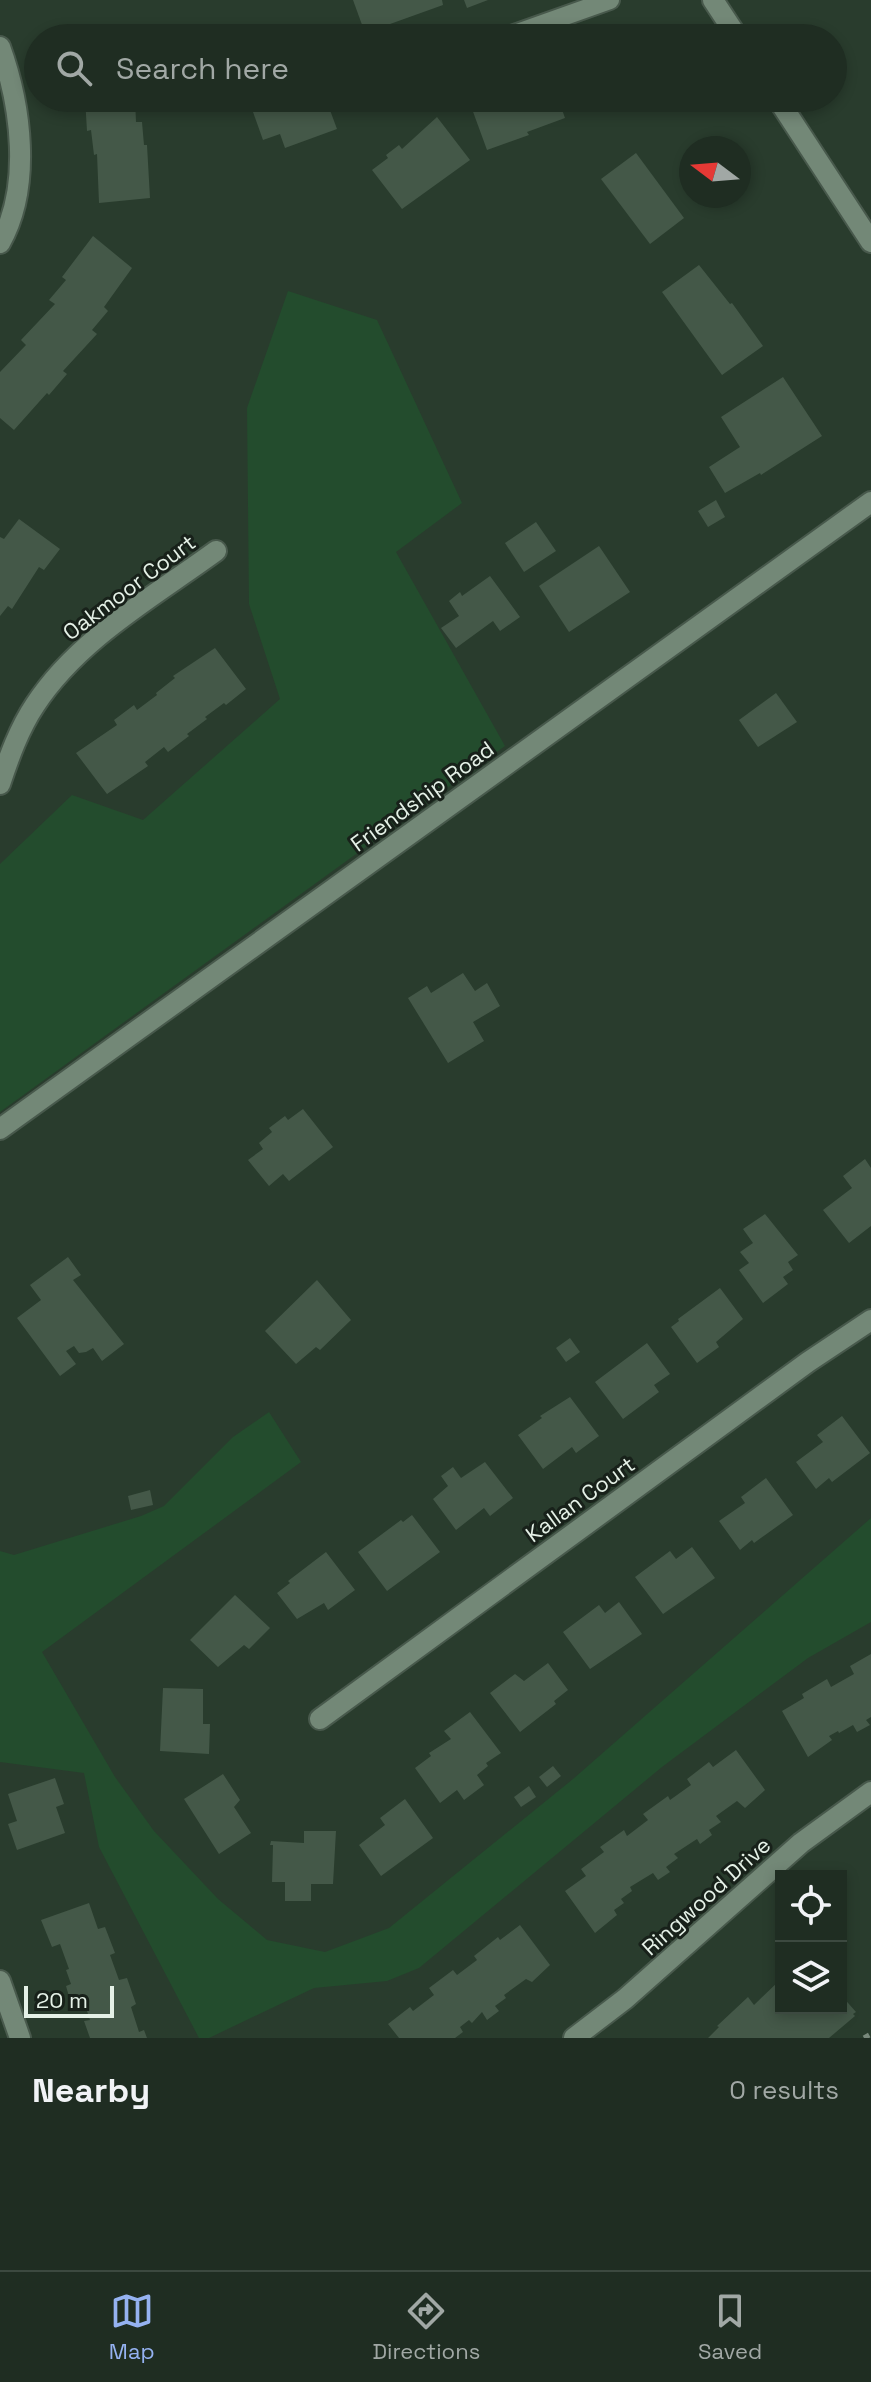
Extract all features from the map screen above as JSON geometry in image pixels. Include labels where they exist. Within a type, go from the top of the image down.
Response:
[{"type":"street","points":[[713,0],[729,24]]},
{"type":"street","points":[[0,47],[12,79],[20,139],[18,189],[0,243]]},
{"type":"street","points":[[786,112],[871,242]]},
{"type":"street","name":"Friendship Road","points":[[0,1129],[871,502]]},
{"type":"street","name":"Oakmoor Court","points":[[0,784],[34,706],[63,668],[95,639],[216,551]]},
{"type":"street","name":"Kallan Court","points":[[320,1719],[808,1362],[871,1320]]},
{"type":"street","name":"Ringwood Drive","points":[[574,2038],[625,1999],[801,1843],[871,1792]]},
{"type":"street","points":[[0,1981],[20,2038]]},
{"type":"lane","points":[[542,24],[610,0]]},
{"type":"path","points":[[864,2038],[871,2034]]},
{"type":"green space","points":[[288,291],[377,320],[462,503],[396,552],[505,746],[0,1112],[0,864],[72,795],[143,820],[280,699],[249,604],[247,408]]},
{"type":"green space","points":[[269,1412],[301,1462],[42,1652],[115,1777],[154,1831],[218,1899],[267,1940],[325,1952],[389,1928],[573,1779],[871,1518],[871,1622],[808,1658],[662,1767],[419,1968],[387,1981],[314,1988],[209,2038],[199,2038],[99,1847],[84,1773],[0,1762],[0,1551],[14,1555],[164,1506],[233,1437]]},
{"type":"building","points":[[353,0],[442,0],[443,5],[390,24],[362,24]]},
{"type":"building","points":[[464,0],[488,0],[467,8]]},
{"type":"building","points":[[86,112],[136,112],[136,122],[142,122],[144,145],[147,145],[150,198],[99,203],[97,154],[94,155],[91,130],[87,131]]},
{"type":"building","points":[[253,112],[331,112],[337,129],[285,148],[280,134],[263,140]]},
{"type":"building","points":[[473,112],[563,112],[565,118],[487,150]]},
{"type":"building","points":[[437,117],[470,160],[402,209],[372,170],[388,158],[386,155],[399,145],[402,149]]},
{"type":"building","points":[[636,153],[684,218],[650,244],[601,179]]},
{"type":"building","points":[[93,236],[132,268],[104,307],[108,311],[92,330],[97,334],[63,371],[67,374],[49,395],[47,393],[14,430],[0,418],[0,372],[26,345],[21,340],[55,304],[49,300],[66,280],[62,277]]},
{"type":"building","points":[[699,265],[763,346],[722,375],[662,292]]},
{"type":"building","points":[[783,377],[822,436],[761,475],[725,493],[709,467],[740,447],[721,417]]},
{"type":"building","points":[[716,500],[725,517],[708,527],[698,511]]},
{"type":"building","points":[[19,519],[60,549],[44,570],[39,567],[12,609],[8,606],[0,616],[0,537],[4,539]]},
{"type":"building","points":[[536,522],[556,551],[524,572],[505,543]]},
{"type":"building","points":[[599,546],[630,592],[569,632],[539,586]]},
{"type":"building","points":[[490,576],[520,617],[500,631],[493,621],[456,648],[441,628],[459,616],[449,601],[460,592],[462,596]]},
{"type":"building","points":[[215,648],[246,689],[205,717],[207,719],[168,752],[164,747],[145,762],[148,766],[107,794],[76,753],[117,725],[114,720],[134,705],[137,710],[175,678],[173,676]]},
{"type":"building","points":[[776,693],[797,722],[758,747],[739,720]]},
{"type":"building","points":[[463,973],[475,991],[487,983],[500,1006],[473,1022],[484,1041],[448,1063],[408,998],[427,986],[431,993]]},
{"type":"building","points":[[303,1109],[333,1147],[289,1181],[283,1174],[269,1186],[248,1160],[263,1149],[259,1143],[272,1132],[269,1128],[285,1116],[288,1120]]},
{"type":"building","points":[[865,1159],[871,1168],[871,1226],[849,1243],[823,1210],[852,1188],[843,1176]]},
{"type":"building","points":[[765,1214],[798,1255],[788,1262],[793,1270],[783,1277],[788,1284],[763,1303],[739,1270],[749,1263],[740,1252],[753,1243],[743,1229]]},
{"type":"building","points":[[68,1257],[81,1275],[73,1280],[124,1344],[102,1361],[93,1348],[79,1353],[74,1346],[66,1351],[76,1364],[60,1376],[17,1318],[41,1300],[30,1285]]},
{"type":"building","points":[[317,1280],[351,1320],[320,1350],[316,1347],[296,1364],[265,1331]]},
{"type":"building","points":[[720,1288],[743,1319],[716,1342],[719,1347],[697,1363],[671,1327]]},
{"type":"building","points":[[570,1338],[580,1352],[566,1362],[556,1348]]},
{"type":"building","points":[[647,1343],[670,1374],[654,1385],[659,1392],[623,1419],[595,1382]]},
{"type":"building","points":[[570,1397],[599,1436],[576,1453],[572,1447],[543,1469],[518,1435]]},
{"type":"building","points":[[842,1416],[870,1453],[832,1482],[829,1478],[816,1489],[796,1462],[823,1442],[817,1435]]},
{"type":"building","points":[[485,1462],[513,1498],[490,1516],[484,1508],[456,1530],[433,1499],[448,1486],[441,1476],[453,1467],[461,1478]]},
{"type":"building","points":[[766,1478],[793,1515],[740,1550],[719,1521],[745,1503],[741,1497]]},
{"type":"building","points":[[150,1490],[153,1505],[131,1510],[128,1496]]},
{"type":"building","points":[[412,1515],[440,1552],[387,1591],[358,1552]]},
{"type":"building","points":[[692,1547],[715,1578],[663,1614],[635,1577],[670,1551],[676,1559]]},
{"type":"building","points":[[326,1552],[355,1590],[328,1610],[324,1603],[297,1619],[277,1593]]},
{"type":"building","points":[[235,1595],[270,1628],[249,1649],[244,1645],[218,1667],[190,1640]]},
{"type":"building","points":[[619,1602],[642,1634],[590,1669],[563,1632],[599,1605],[605,1613]]},
{"type":"building","points":[[871,1654],[871,1717],[866,1720],[870,1725],[857,1732],[853,1725],[838,1731],[829,1736],[832,1740],[808,1757],[782,1711],[827,1679],[831,1687],[854,1674],[850,1666]]},
{"type":"building","points":[[548,1663],[568,1690],[554,1701],[556,1704],[520,1732],[490,1693],[515,1674],[524,1681]]},
{"type":"building","points":[[163,1688],[203,1689],[203,1724],[210,1724],[209,1754],[160,1751]]},
{"type":"building","points":[[470,1712],[501,1753],[486,1763],[488,1766],[477,1775],[484,1785],[464,1800],[457,1790],[440,1803],[415,1768],[431,1756],[429,1753],[451,1739],[444,1731]]},
{"type":"building","points":[[736,1750],[765,1790],[745,1808],[737,1801],[716,1816],[721,1822],[709,1830],[712,1835],[700,1844],[697,1839],[674,1854],[678,1858],[666,1867],[670,1872],[658,1880],[653,1873],[630,1887],[632,1891],[621,1899],[624,1903],[614,1910],[617,1915],[595,1933],[565,1891],[586,1876],[581,1869],[604,1852],[600,1847],[624,1830],[627,1836],[648,1820],[643,1814],[668,1796],[670,1800],[691,1785],[687,1779],[709,1762],[713,1767]]},
{"type":"building","points":[[553,1766],[561,1776],[547,1787],[539,1777]]},
{"type":"building","points":[[223,1774],[240,1800],[234,1807],[251,1833],[219,1854],[184,1799]]},
{"type":"building","points":[[55,1778],[64,1804],[56,1807],[65,1833],[17,1850],[8,1824],[17,1821],[8,1794]]},
{"type":"building","points":[[529,1786],[536,1797],[521,1807],[514,1797]]},
{"type":"building","points":[[405,1799],[433,1838],[381,1876],[359,1845],[385,1825],[380,1818]]},
{"type":"building","points":[[304,1831],[336,1831],[333,1884],[311,1884],[311,1901],[285,1901],[285,1882],[272,1882],[271,1841],[304,1843]]},
{"type":"building","points":[[89,1903],[98,1929],[105,1927],[115,1953],[110,1955],[119,1980],[127,1978],[136,2004],[131,2007],[139,2032],[144,2030],[147,2038],[90,2038],[84,2021],[90,2020],[86,2008],[83,2009],[79,1997],[70,2000],[66,1986],[71,1984],[66,1970],[69,1969],[60,1944],[52,1947],[41,1920]]},
{"type":"building","points":[[520,1925],[550,1965],[532,1982],[526,1979],[504,1995],[506,1998],[495,2006],[499,2011],[487,2020],[482,2012],[472,2023],[469,2020],[460,2027],[463,2032],[455,2038],[399,2038],[388,2024],[410,2007],[413,2011],[434,1995],[429,1988],[453,1970],[457,1975],[477,1960],[474,1956]]},
{"type":"building","points":[[775,1985],[775,2014],[847,2014],[847,2002],[856,2012],[829,2038],[708,2038],[748,1997],[754,2005]]}]
